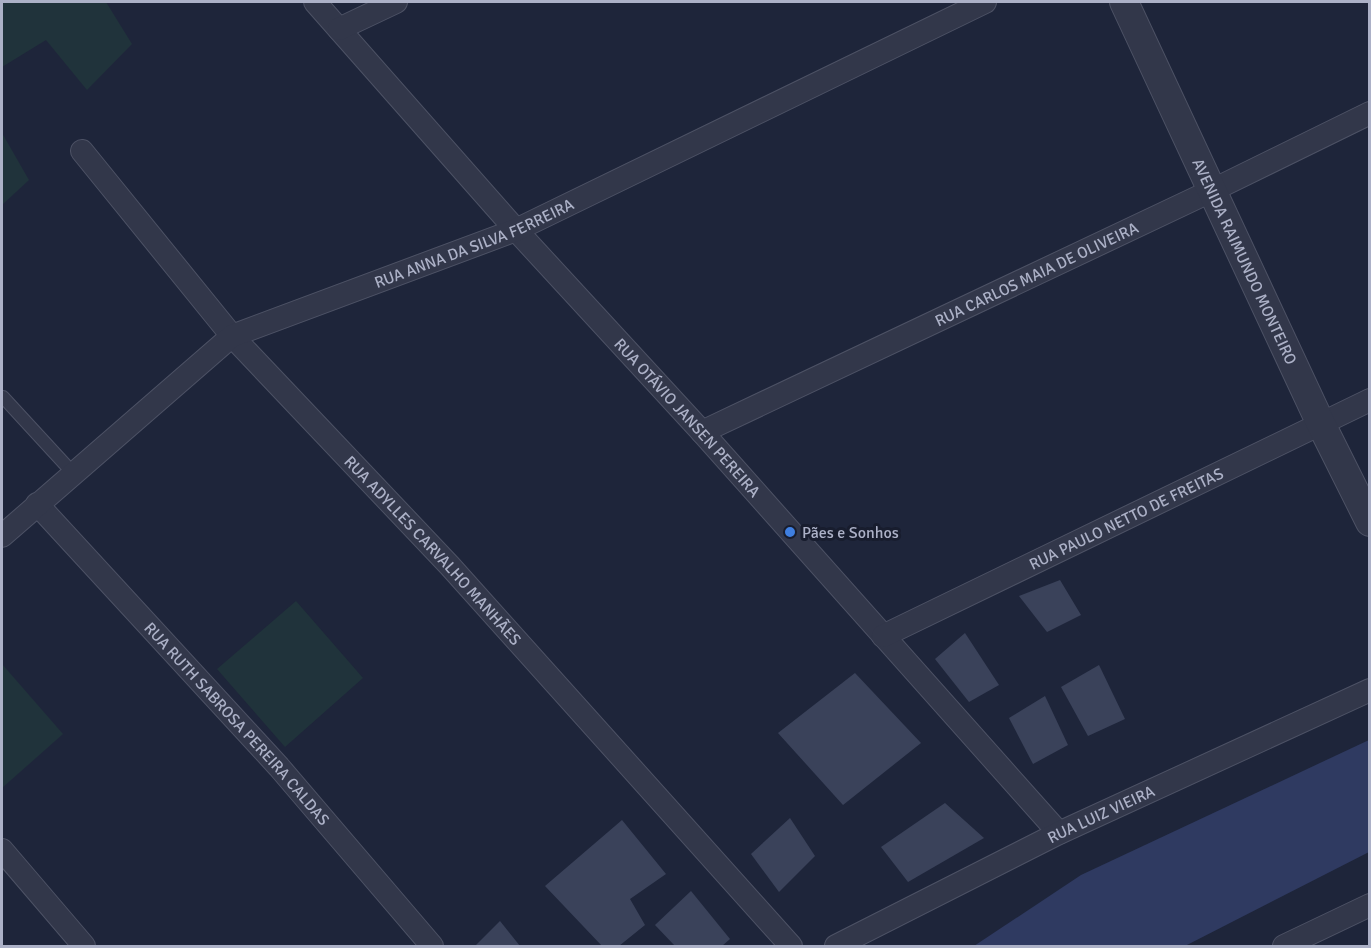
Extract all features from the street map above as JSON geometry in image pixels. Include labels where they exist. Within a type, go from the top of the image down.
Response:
[{"type":"street","name":"RUA OTÁVIO JANSEN PEREIRA","points":[[315,2],[516,230],[702,432],[1059,833]]},
{"type":"street","points":[[339,29],[396,2]]},
{"type":"street","name":"RUA ANNA DA SILVA FERREIRA","points":[[2,536],[232,336],[516,230],[985,2]]},
{"type":"street","name":"AVENIDA RAIMUNDO MONTEIRO","points":[[1124,2],[1321,424],[1370,522]]},
{"type":"street","name":"RUA CARLOS MAIA DE OLIVEIRA","points":[[702,432],[1211,191],[1370,113]]},
{"type":"street","name":"RUA ADYLLES CARVALHO MANHÃES","points":[[82,151],[232,336],[450,566],[791,946]]},
{"type":"street","name":"RUA PAULO NETTO DE FREITAS","points":[[883,636],[1370,400]]},
{"type":"street","name":"RUA RUTH SABROSA PEREIRA CALDAS","points":[[37,504],[279,767],[432,946]]},
{"type":"street","name":"RUA LUIZ VIEIRA","points":[[836,946],[1059,833],[1370,690]]},
{"type":"street","points":[[2,850],[84,946]]},
{"type":"street","points":[[1284,946],[1370,905]]},
{"type":"lane","points":[[3,397],[73,473]]},
{"type":"shaded area","points":[[2,2],[106,2],[132,44],[87,90],[46,40],[2,67]]},
{"type":"shaded area","points":[[2,133],[29,180],[2,205]]},
{"type":"shaded area","points":[[296,601],[363,678],[285,747],[217,669]]},
{"type":"shaded area","points":[[2,664],[63,734],[2,788]]},
{"type":"water","points":[[1369,740],[1369,852],[1185,946],[974,946],[1081,875]]},
{"type":"building","points":[[1060,580],[1081,615],[1047,632],[1019,596]]},
{"type":"building","points":[[965,633],[999,685],[969,702],[935,659]]},
{"type":"building","points":[[1099,665],[1125,719],[1088,736],[1061,687]]},
{"type":"building","points":[[855,673],[921,743],[843,805],[778,733]]},
{"type":"building","points":[[1045,696],[1068,745],[1033,764],[1009,718]]},
{"type":"building","points":[[945,803],[984,838],[908,882],[881,847]]},
{"type":"building","points":[[790,818],[815,856],[779,892],[751,854]]},
{"type":"building","points":[[622,820],[666,874],[630,899],[645,925],[619,946],[602,946],[545,886]]},
{"type":"building","points":[[691,891],[730,939],[722,946],[675,946],[655,925]]},
{"type":"building","points":[[500,921],[520,946],[475,946]]},
{"type":"place","name":"Pães e Sonhos","points":[[790,532]]}]
